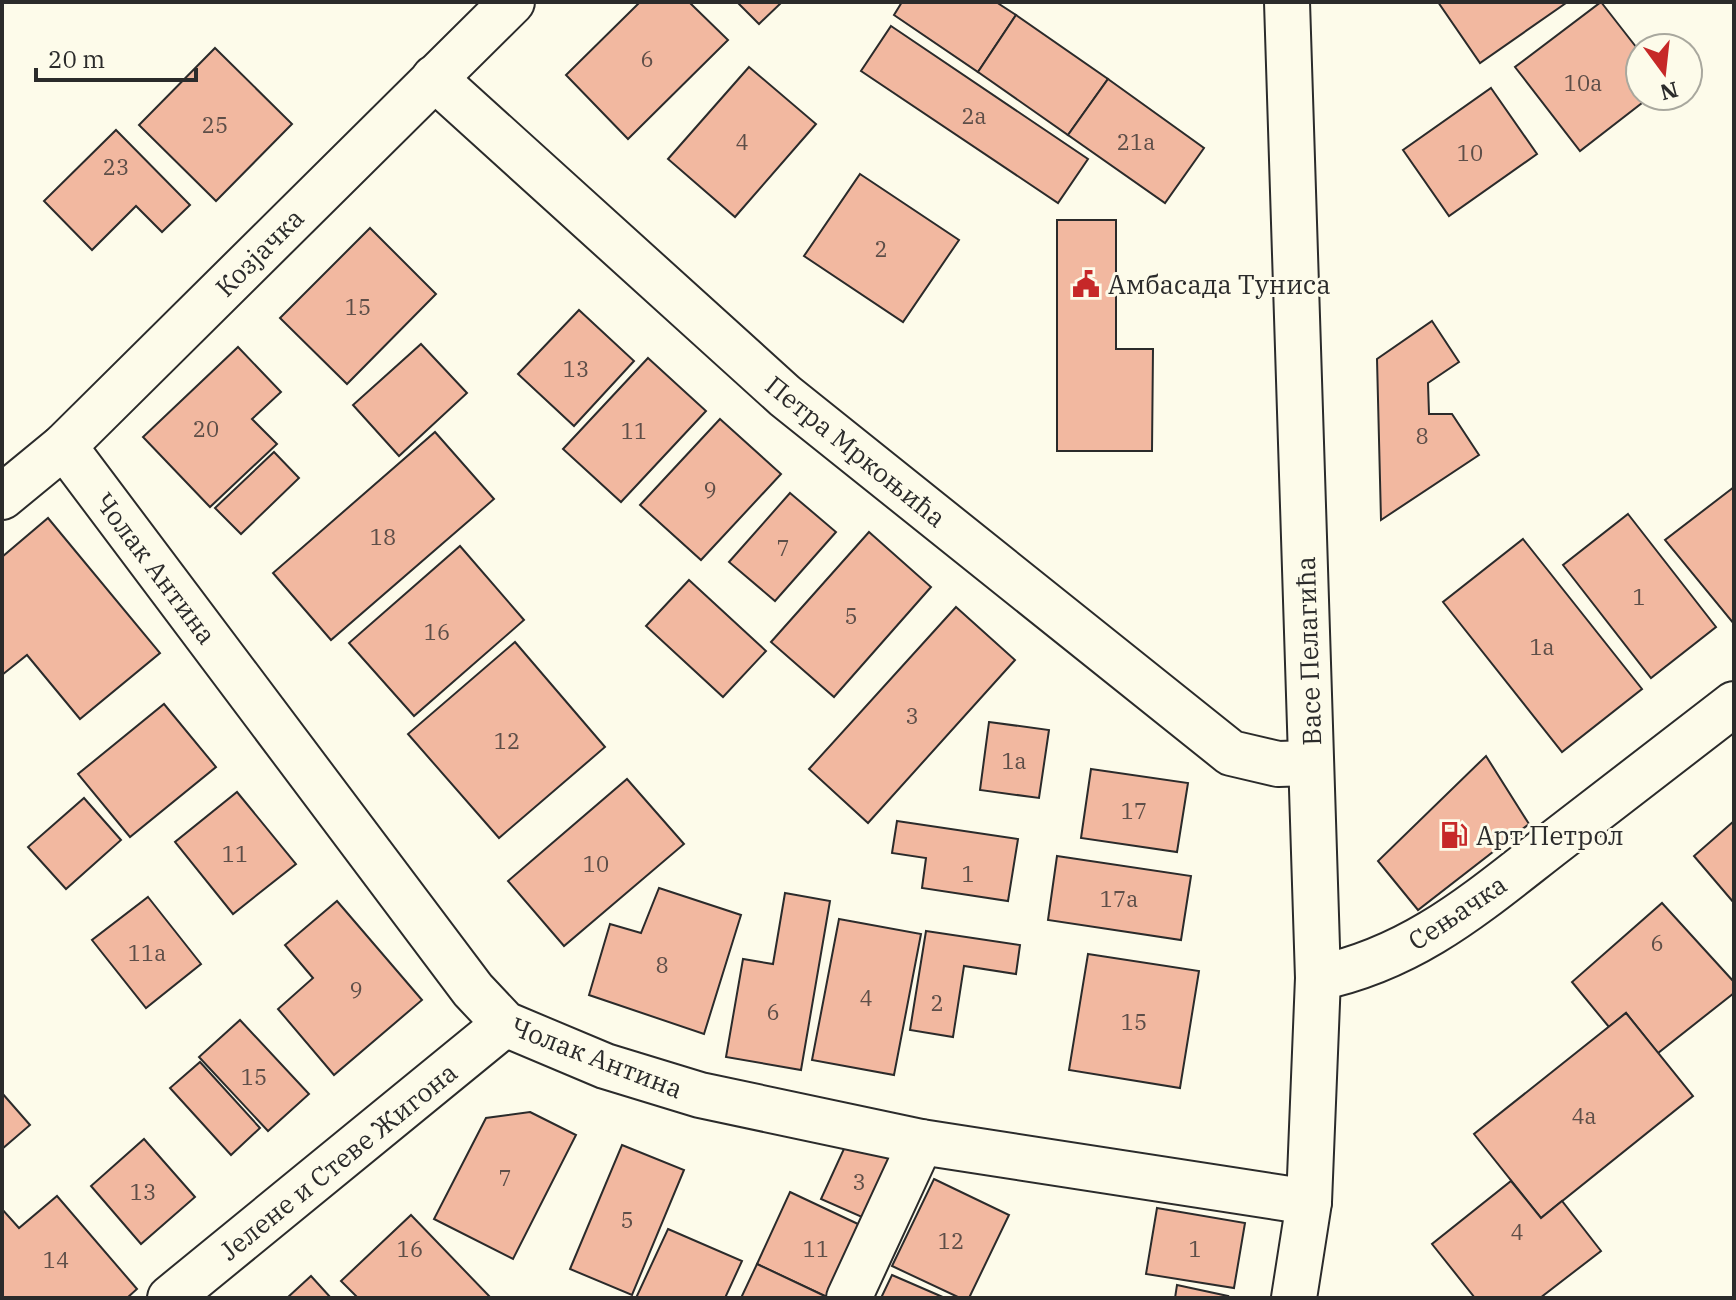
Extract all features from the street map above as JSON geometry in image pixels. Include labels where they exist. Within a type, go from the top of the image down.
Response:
[{"type":"street","name":"Козјачка","points":[[2,497],[64,446],[512,2]]},
{"type":"street","name":"Васе Пелагића","points":[[1287,2],[1318,978],[1309,1202],[1294,1298]]},
{"type":"street","name":"Петра Мркоњића","points":[[434,78],[785,396],[1231,753],[1278,764],[1311,763]]},
{"type":"street","name":"Чолак Антина","points":[[64,446],[473,990],[505,1024],[605,1066],[700,1095],[921,1142],[1309,1202]]},
{"type":"street","name":"Сењачка","points":[[1318,978],[1352,971],[1392,955],[1447,925],[1734,704]]},
{"type":"street","name":"Јелене и Стеве Жигона","points":[[170,1298],[505,1024]]},
{"type":"street","points":[[849,1298],[921,1142]]},
{"type":"building","points":[[640,2],[689,2],[728,40],[628,139],[566,75]]},
{"type":"building","points":[[737,2],[782,2],[759,24]]},
{"type":"building","points":[[902,2],[996,2],[1016,15],[978,72],[894,15]]},
{"type":"building","points":[[1438,2],[1566,2],[1566,3],[1480,63]]},
{"type":"building","points":[[1601,2],[1624,32],[1624,112],[1630,112],[1580,151],[1515,67]]},
{"type":"building","points":[[1016,15],[1108,79],[1068,135],[978,72]]},
{"type":"building","points":[[891,26],[1088,159],[1058,203],[861,71]]},
{"type":"building","points":[[215,48],[292,124],[216,201],[139,125]]},
{"type":"building","points":[[749,67],[816,124],[735,217],[668,159]]},
{"type":"building","points":[[1108,79],[1204,148],[1165,203],[1068,135]]},
{"type":"building","points":[[1491,88],[1537,154],[1449,216],[1403,150]]},
{"type":"building","points":[[116,130],[190,205],[162,232],[136,206],[92,250],[44,201]]},
{"type":"building","points":[[860,174],[959,240],[903,322],[804,256]]},
{"type":"building","name":"Амбасада Туниса","points":[[1057,220],[1116,220],[1116,349],[1153,349],[1152,451],[1057,451]]},
{"type":"building","points":[[370,228],[436,294],[347,384],[280,318]]},
{"type":"building","points":[[579,310],[634,361],[574,426],[518,374]]},
{"type":"building","points":[[1432,321],[1459,362],[1428,383],[1429,414],[1452,414],[1479,455],[1381,520],[1377,359]]},
{"type":"building","points":[[421,344],[467,393],[399,456],[353,405]]},
{"type":"building","points":[[238,347],[281,392],[252,419],[277,444],[210,507],[143,437]]},
{"type":"building","points":[[648,358],[706,411],[621,502],[563,449]]},
{"type":"building","points":[[720,419],[781,474],[701,560],[640,505]]},
{"type":"building","points":[[435,432],[494,499],[331,640],[273,573]]},
{"type":"building","points":[[274,452],[299,478],[241,534],[215,508]]},
{"type":"building","points":[[1734,487],[1734,624],[1665,540]]},
{"type":"building","points":[[790,493],[836,532],[775,601],[729,562]]},
{"type":"building","points":[[1628,514],[1716,627],[1651,678],[1563,565]]},
{"type":"building","points":[[48,518],[160,653],[80,719],[27,655],[2,675],[2,557]]},
{"type":"building","points":[[869,532],[931,587],[834,697],[771,642]]},
{"type":"building","points":[[1523,539],[1642,689],[1562,752],[1443,602]]},
{"type":"building","points":[[460,546],[524,620],[414,716],[349,643]]},
{"type":"building","points":[[689,580],[766,651],[723,697],[646,626]]},
{"type":"building","points":[[956,607],[1015,660],[868,823],[809,769]]},
{"type":"building","points":[[515,642],[605,747],[499,838],[408,734]]},
{"type":"building","points":[[164,704],[216,767],[130,837],[78,774]]},
{"type":"building","points":[[989,722],[1049,730],[1039,798],[980,790]]},
{"type":"building","points":[[1486,756],[1529,824],[1418,910],[1378,861]]},
{"type":"building","points":[[1091,769],[1188,783],[1177,852],[1081,838]]},
{"type":"building","points":[[627,779],[684,844],[564,946],[508,881]]},
{"type":"building","points":[[237,792],[296,864],[233,914],[175,842]]},
{"type":"building","points":[[84,798],[121,840],[66,889],[28,847]]},
{"type":"building","points":[[897,821],[1018,839],[1008,901],[922,888],[926,858],[892,853]]},
{"type":"building","points":[[1734,821],[1734,903],[1694,856]]},
{"type":"building","points":[[1057,856],[1191,876],[1181,940],[1048,920]]},
{"type":"building","points":[[659,888],[741,915],[704,1034],[589,995],[610,924],[641,933]]},
{"type":"building","points":[[785,893],[830,901],[801,1070],[726,1057],[743,959],[773,964]]},
{"type":"building","points":[[148,897],[201,964],[146,1008],[92,940]]},
{"type":"building","points":[[337,901],[422,1000],[334,1075],[278,1009],[313,978],[285,945]]},
{"type":"building","points":[[1662,903],[1734,982],[1734,993],[1658,1053],[1626,1013],[1609,1027],[1572,982]]},
{"type":"building","points":[[839,919],[921,934],[894,1075],[812,1060]]},
{"type":"building","points":[[926,931],[1020,945],[1016,974],[964,966],[953,1037],[910,1030]]},
{"type":"building","points":[[1088,954],[1199,971],[1180,1088],[1069,1070]]},
{"type":"building","points":[[1626,1013],[1693,1096],[1541,1218],[1474,1134]]},
{"type":"building","points":[[240,1020],[309,1094],[268,1131],[199,1057]]},
{"type":"building","points":[[200,1062],[260,1128],[231,1155],[170,1088]]},
{"type":"building","points":[[2,1093],[30,1125],[2,1149]]},
{"type":"building","points":[[530,1112],[576,1135],[513,1259],[434,1219],[486,1118]]},
{"type":"building","points":[[144,1139],[195,1197],[141,1244],[91,1186]]},
{"type":"building","points":[[848,1140],[898,1163],[871,1221],[821,1199]]},
{"type":"building","points":[[622,1145],[684,1170],[632,1295],[570,1269]]},
{"type":"building","points":[[934,1179],[1009,1215],[969,1298],[960,1298],[892,1266]]},
{"type":"building","points":[[1511,1181],[1541,1218],[1562,1201],[1601,1251],[1540,1298],[1475,1298],[1432,1244]]},
{"type":"building","points":[[790,1192],[875,1232],[829,1298],[757,1264]]},
{"type":"building","points":[[57,1196],[137,1289],[127,1298],[2,1298],[2,1209],[19,1228]]},
{"type":"building","points":[[1157,1208],[1245,1223],[1234,1288],[1146,1274]]},
{"type":"building","points":[[411,1215],[491,1298],[358,1298],[341,1281]]},
{"type":"building","points":[[668,1229],[742,1261],[725,1298],[636,1298]]},
{"type":"building","points":[[757,1264],[829,1298],[741,1298]]},
{"type":"building","points":[[892,1275],[945,1298],[881,1298]]},
{"type":"building","points":[[311,1276],[331,1298],[287,1298]]},
{"type":"building","points":[[1177,1285],[1228,1296],[1175,1298]]},
{"type":"place","name":"Амбасада Туниса","points":[[1086,284]]},
{"type":"place","name":"Арт Петрол","points":[[1454,835]]}]
